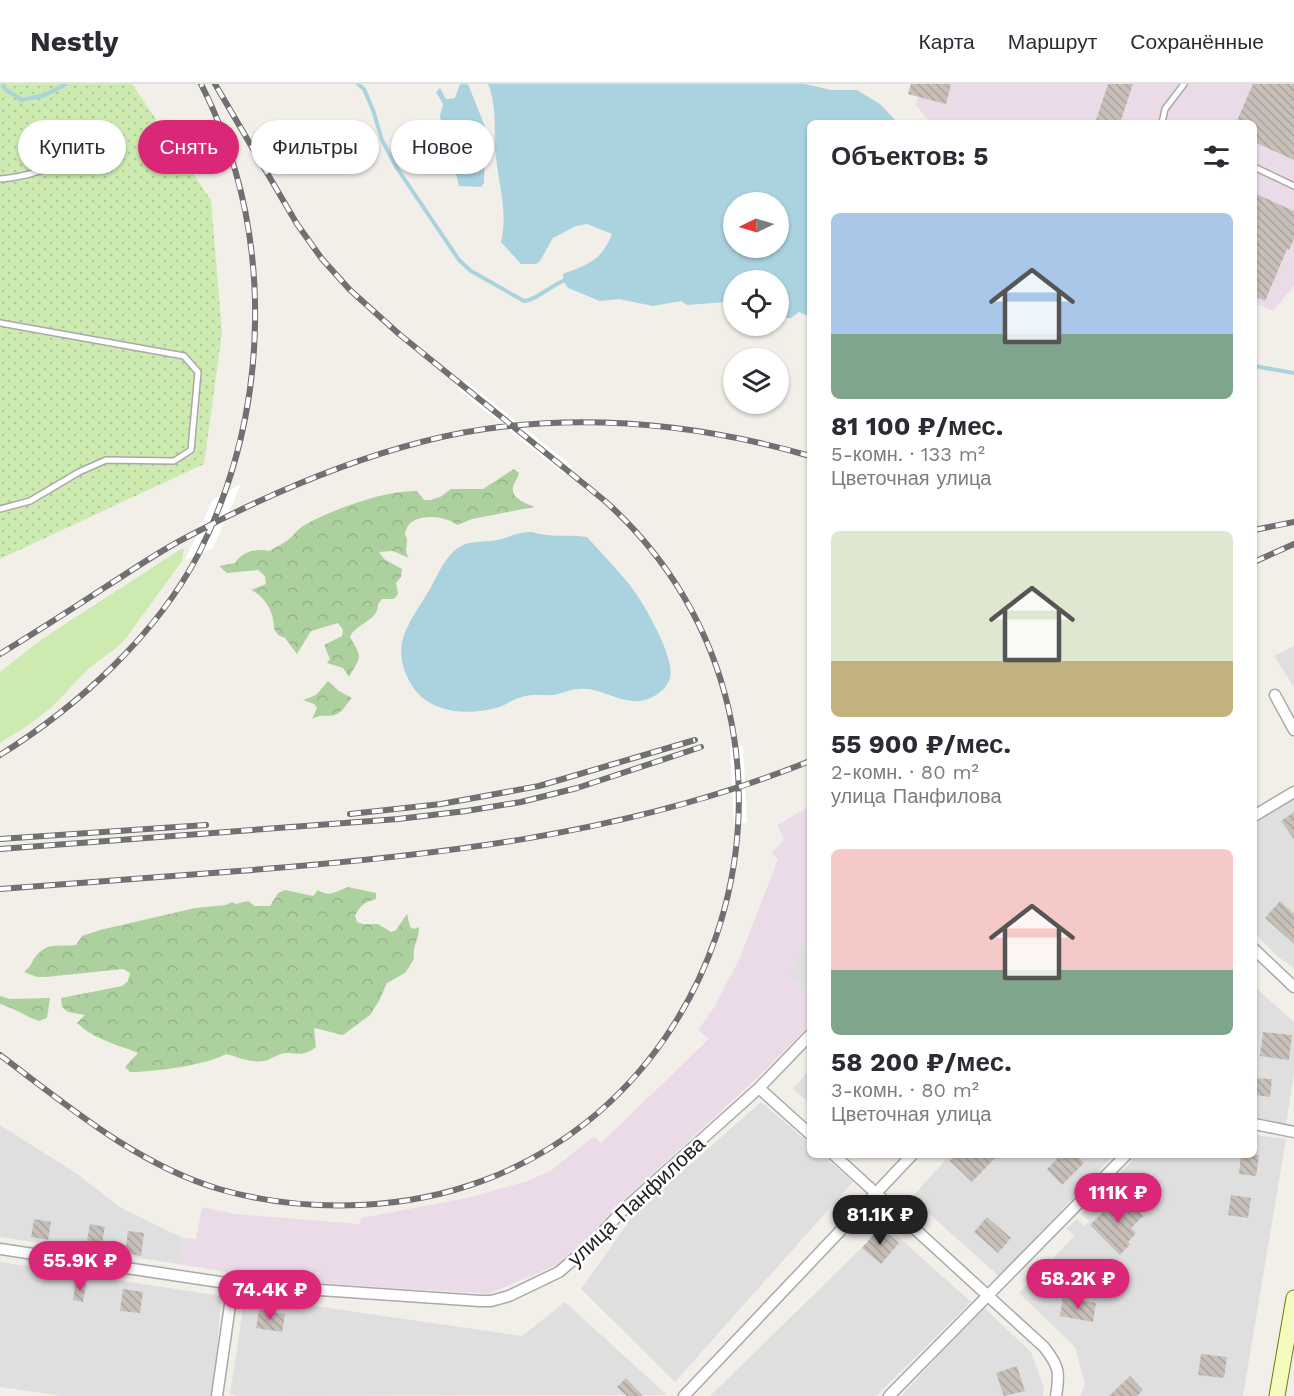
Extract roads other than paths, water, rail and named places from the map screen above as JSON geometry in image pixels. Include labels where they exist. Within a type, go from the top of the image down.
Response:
[{"type":"street","points":[[1275,696],[1294,730]]},
{"type":"street","points":[[1257,814],[1294,792]]},
{"type":"street","points":[[1257,952],[1294,987]]},
{"type":"street","name":"улица Панфилова","points":[[0,1249],[232,1284],[480,1301],[509,1296],[559,1272],[580,1255],[621,1212],[759,1088],[807,1038]]},
{"type":"street","points":[[759,1088],[807,1131]]},
{"type":"street","points":[[1257,1125],[1294,1132]]},
{"type":"street","points":[[837,1158],[1044,1347],[1054,1358],[1060,1374],[1056,1396]]},
{"type":"street","points":[[684,1396],[909,1158]]},
{"type":"street","points":[[888,1396],[1123,1158]]},
{"type":"street","points":[[217,1396],[232,1284]]},
{"type":"street","points":[[1277,1396],[1294,1298]]},
{"type":"lane","points":[[1163,120],[1165,109],[1184,84]]},
{"type":"lane","points":[[1257,168],[1294,186]]},
{"type":"lane","points":[[0,179],[26,174]]},
{"type":"lane","points":[[0,323],[184,356],[198,372],[190,450],[174,461],[106,460],[79,472],[30,501],[0,509]]},
{"type":"water","points":[[460,84],[468,84],[482,120],[441,120],[443,104],[436,92],[440,88],[446,99],[455,98]]},
{"type":"water","points":[[488,84],[805,84],[831,90],[857,90],[880,104],[895,120],[807,120],[807,316],[799,312],[791,318],[789,318],[789,270],[723,270],[723,302],[687,305],[681,301],[653,306],[619,299],[600,301],[568,288],[563,281],[563,274],[599,256],[612,234],[587,224],[576,226],[553,238],[536,264],[521,264],[501,242],[504,221],[496,158],[494,111]]},
{"type":"water","points":[[456,174],[484,174],[484,183],[481,187],[459,186]]},
{"type":"water","points":[[532,532],[587,537],[629,584],[649,616],[668,657],[670,678],[659,693],[648,699],[631,701],[588,689],[576,689],[552,695],[525,696],[496,708],[472,712],[460,712],[437,706],[418,694],[404,670],[401,657],[404,635],[450,555],[463,545],[473,542],[497,540]]},
{"type":"waterway","points":[[3,84],[5,89],[22,100],[45,95],[66,84]]},
{"type":"waterway","points":[[358,84],[364,89],[382,140],[397,168],[459,260],[471,271],[524,301],[533,299],[563,281]]},
{"type":"waterway","points":[[1257,367],[1294,373]]},
{"type":"railway","points":[[0,755],[58,715],[86,692],[113,667],[161,612],[182,583],[199,553],[223,497],[241,439],[251,379],[255,318],[252,258],[242,198],[225,140],[201,84]]},
{"type":"railway","points":[[0,1055],[104,1132],[159,1165],[189,1178],[236,1194],[271,1200],[324,1205],[360,1205],[484,1180],[587,1122],[665,1038],[716,936],[738,824],[729,709],[685,599],[605,501],[399,334],[350,290],[322,259],[297,224],[215,84]]},
{"type":"railway","points":[[0,654],[179,541],[300,483],[420,442],[500,427],[578,422],[617,423],[695,431],[807,455]]},
{"type":"railway","points":[[1257,529],[1294,522]]},
{"type":"railway","points":[[1257,561],[1294,544]]},
{"type":"railway","points":[[350,814],[441,804],[539,786],[695,740]]},
{"type":"railway","points":[[0,849],[398,819],[466,811],[521,802],[577,788],[701,747]]},
{"type":"railway","points":[[0,889],[385,858],[529,838],[671,807],[741,786],[807,762]]},
{"type":"railway","points":[[0,839],[206,825]]}]
